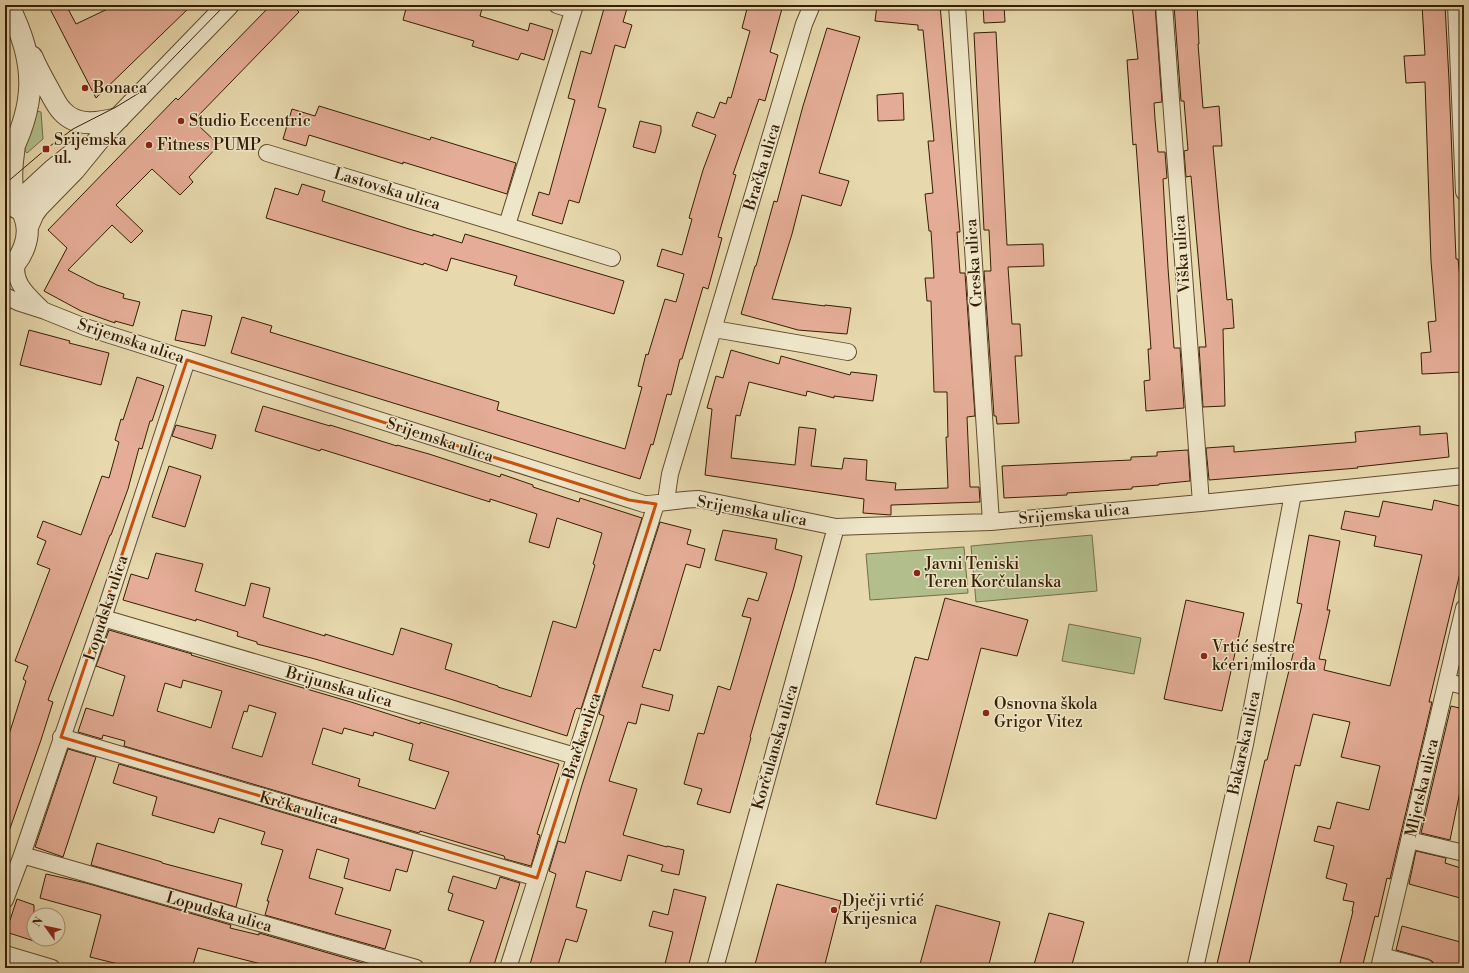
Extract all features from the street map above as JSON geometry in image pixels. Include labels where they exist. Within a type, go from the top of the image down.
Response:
[{"type":"street","points":[[8,5],[47,87],[62,110],[77,121],[107,121],[112,125]]},
{"type":"street","points":[[27,228],[38,207],[74,170],[112,125],[228,5]]},
{"type":"street","points":[[507,226],[574,7],[557,5]]},
{"type":"street","name":"Bračka ulica","points":[[508,968],[575,756],[662,503],[667,494],[670,474],[804,24],[812,5]]},
{"type":"street","name":"Creska ulica","points":[[957,5],[991,522]]},
{"type":"street","name":"Viška ulica","points":[[1164,5],[1200,503]]},
{"type":"street","points":[[1456,5],[1464,192]]},
{"type":"street","points":[[12,204],[12,171],[9,156],[24,119],[30,93],[29,65],[25,42]]},
{"type":"street","points":[[12,204],[26,195],[67,158],[112,125]]},
{"type":"street","name":"Lastovska ulica","points":[[267,153],[612,258]]},
{"type":"street","points":[[11,267],[26,242],[27,228],[24,215],[12,204]]},
{"type":"street","name":"Srijemska ulica","points":[[11,267],[15,269],[19,285],[45,311]]},
{"type":"street","name":"Srijemska ulica","points":[[5,296],[85,327],[186,360],[644,504],[699,499],[836,527],[991,522],[1293,494],[1464,476]]},
{"type":"street","points":[[714,329],[848,352]]},
{"type":"street","name":"Lopudska ulica","points":[[5,900],[22,855],[103,618],[186,360]]},
{"type":"street","name":"Bakarska ulica","points":[[1195,968],[1245,744],[1293,494]]},
{"type":"street","name":"Korčulanska ulica","points":[[715,968],[836,527]]},
{"type":"street","name":"Mljetska ulica","points":[[1381,962],[1464,608]]},
{"type":"street","name":"Brijunska ulica","points":[[103,618],[575,756]]},
{"type":"street","points":[[1447,682],[1464,686]]},
{"type":"street","name":"Krčka ulica","points":[[61,738],[537,878]]},
{"type":"street","points":[[1409,840],[1464,853]]},
{"type":"street","name":"Lopudska ulica","points":[[22,855],[416,968]]},
{"type":"street","points":[[5,954],[52,968]]},
{"type":"street","points":[[1381,962],[1426,968]]},
{"type":"highlighted area","points":[[187,360],[629,500],[656,504],[537,878],[61,737]]},
{"type":"green space","points":[[37,111],[41,112],[43,139],[27,153],[25,148]]},
{"type":"green space","points":[[1092,535],[1097,591],[976,602],[971,546]]},
{"type":"green space","name":"Javni Teniski Teren Korčulanska","points":[[964,547],[968,593],[870,600],[866,554]]},
{"type":"green space","points":[[1069,624],[1141,638],[1134,674],[1062,661]]},
{"type":"building","points":[[48,5],[66,5],[76,24],[116,5],[192,5],[96,98]]},
{"type":"building","points":[[271,5],[292,5],[299,12],[196,118],[200,121],[197,124],[219,145],[189,177],[193,182],[180,195],[152,169],[116,205],[143,231],[131,243],[112,225],[68,270],[97,285],[124,294],[123,298],[140,302],[133,326],[115,321],[115,323],[81,311],[44,291],[67,248],[48,230],[176,98],[178,100]]},
{"type":"building","points":[[407,5],[483,5],[480,16],[528,31],[530,23],[553,30],[544,60],[521,53],[518,60],[472,46],[474,41],[403,20]]},
{"type":"building","points":[[605,5],[628,5],[623,22],[632,25],[625,48],[615,45],[598,107],[606,109],[579,203],[569,200],[562,224],[532,215],[539,192],[549,195],[575,100],[568,98],[581,51],[591,54]]},
{"type":"building","points":[[748,5],[783,5],[770,52],[778,55],[765,101],[759,99],[733,174],[736,175],[718,237],[722,238],[708,289],[703,287],[682,359],[680,359],[671,395],[667,394],[653,445],[651,444],[640,479],[231,353],[242,317],[272,326],[270,332],[499,402],[497,410],[625,449],[642,387],[638,386],[646,354],[648,355],[665,299],[676,302],[684,274],[657,266],[662,249],[682,255],[692,219],[689,218],[703,170],[716,135],[692,126],[697,112],[714,118],[720,102],[726,104],[728,97],[731,98],[750,31],[742,28]]},
{"type":"building","points":[[877,5],[940,5],[960,232],[957,232],[960,273],[965,273],[975,416],[967,417],[970,487],[979,487],[980,502],[891,505],[891,515],[863,513],[864,499],[705,475],[712,409],[707,408],[716,376],[723,378],[731,350],[779,364],[781,356],[850,375],[851,372],[877,375],[873,401],[834,396],[834,398],[807,391],[806,396],[749,382],[740,416],[736,415],[731,458],[795,465],[799,427],[816,429],[811,466],[842,469],[844,458],[867,460],[866,480],[896,483],[895,490],[948,488],[946,437],[948,437],[947,392],[934,392],[931,301],[927,301],[925,278],[934,278],[931,231],[929,231],[925,194],[933,193],[928,141],[934,141],[923,30],[918,30],[918,25],[875,21]]},
{"type":"building","points":[[983,5],[1004,5],[1005,22],[984,23]]},
{"type":"building","points":[[1132,5],[1155,5],[1162,102],[1154,103],[1155,119],[1158,152],[1165,152],[1167,178],[1163,179],[1168,268],[1174,348],[1180,348],[1184,408],[1146,411],[1144,381],[1150,380],[1148,349],[1151,349],[1136,144],[1133,145],[1127,60],[1138,59]]},
{"type":"building","points":[[1174,5],[1197,5],[1198,44],[1203,108],[1219,106],[1222,146],[1213,146],[1227,300],[1232,299],[1234,328],[1223,329],[1225,406],[1203,407],[1199,347],[1206,347],[1191,176],[1186,177],[1184,151],[1188,150],[1184,101],[1181,101]]},
{"type":"building","points":[[1422,5],[1445,5],[1456,259],[1458,259],[1463,317],[1461,317],[1464,348],[1461,349],[1462,372],[1422,374],[1421,353],[1431,352],[1428,322],[1436,321],[1431,261],[1425,82],[1406,83],[1404,56],[1425,55]]},
{"type":"building","points":[[827,28],[860,37],[819,173],[849,181],[841,206],[802,195],[792,234],[772,299],[851,308],[847,334],[798,330],[741,314],[774,201],[777,202],[803,106]]},
{"type":"building","points":[[996,32],[1007,245],[1043,244],[1044,266],[1008,267],[1012,324],[1020,324],[1022,356],[1015,356],[1019,423],[997,424],[996,416],[994,416],[984,271],[991,271],[989,230],[984,230],[974,33]]},
{"type":"building","points":[[903,93],[904,120],[878,121],[877,95]]},
{"type":"building","points":[[319,106],[430,140],[431,137],[516,163],[507,194],[309,135],[306,146],[283,139],[292,109],[315,116]]},
{"type":"building","points":[[640,121],[661,126],[661,132],[655,153],[633,147]]},
{"type":"building","points":[[302,184],[325,191],[322,201],[409,229],[433,236],[433,234],[462,243],[465,234],[624,281],[614,314],[514,285],[517,276],[451,258],[447,271],[424,263],[423,265],[266,218],[275,188],[298,195]]},
{"type":"building","points":[[182,310],[212,316],[205,346],[175,340]]},
{"type":"building","points":[[29,330],[70,341],[69,343],[109,353],[101,385],[20,365]]},
{"type":"building","points":[[137,377],[164,386],[152,421],[150,421],[142,449],[139,448],[128,489],[48,700],[53,702],[7,837],[5,836],[5,747],[26,681],[23,679],[28,666],[15,661],[50,569],[37,564],[46,541],[37,537],[43,521],[81,535],[102,476],[109,478],[119,442],[115,440],[121,419],[123,420]]},
{"type":"building","points":[[263,406],[397,446],[429,454],[500,477],[501,474],[533,485],[533,487],[579,502],[580,498],[642,518],[581,709],[577,708],[575,710],[567,736],[450,699],[315,659],[257,644],[257,642],[237,636],[238,632],[196,619],[196,621],[123,600],[131,574],[148,579],[156,553],[203,564],[195,591],[245,606],[251,583],[270,588],[263,617],[393,655],[401,628],[452,644],[445,669],[531,697],[553,621],[576,628],[595,565],[593,564],[602,533],[557,518],[549,548],[529,542],[537,514],[490,499],[490,502],[321,449],[320,451],[255,431]]},
{"type":"building","points":[[176,425],[216,435],[212,449],[172,436]]},
{"type":"building","points":[[1420,426],[1420,435],[1447,433],[1449,457],[1357,467],[1358,468],[1209,480],[1206,448],[1234,446],[1234,452],[1356,442],[1355,432]]},
{"type":"building","points":[[1188,450],[1190,481],[1132,487],[1132,489],[1067,493],[1067,495],[1004,498],[1002,466],[1131,460],[1131,457],[1157,456],[1157,452]]},
{"type":"building","points":[[169,466],[201,476],[185,527],[152,517]]},
{"type":"building","points":[[1434,500],[1464,507],[1464,556],[1429,702],[1432,702],[1390,879],[1387,878],[1378,917],[1375,916],[1362,968],[1340,963],[1354,902],[1343,900],[1347,884],[1326,878],[1334,846],[1314,841],[1318,826],[1330,829],[1337,802],[1369,810],[1380,766],[1341,757],[1350,722],[1313,714],[1300,766],[1295,765],[1248,968],[1216,968],[1265,760],[1267,760],[1294,650],[1292,649],[1302,604],[1297,603],[1309,535],[1340,541],[1327,610],[1330,610],[1319,659],[1326,660],[1324,670],[1390,686],[1422,555],[1374,546],[1376,536],[1341,529],[1345,511],[1379,517],[1383,501],[1432,510]]},
{"type":"building","points":[[660,522],[691,530],[687,544],[705,549],[700,568],[686,564],[660,651],[654,649],[642,687],[673,695],[669,711],[641,704],[636,724],[628,722],[609,781],[637,789],[623,835],[684,850],[679,875],[661,871],[663,865],[628,855],[621,881],[586,871],[576,907],[587,910],[577,942],[566,939],[557,968],[529,968],[556,874],[549,871],[558,841],[565,843],[604,716],[599,714]]},
{"type":"building","points":[[723,530],[777,539],[775,549],[802,556],[750,737],[751,738],[730,813],[697,804],[702,789],[684,784],[698,733],[704,734],[718,686],[730,690],[751,618],[742,616],[748,598],[758,601],[767,573],[715,560]]},
{"type":"building","points":[[945,598],[1028,620],[1017,656],[981,648],[936,819],[876,804],[915,657],[928,660]]},
{"type":"building","name":"Vrtić sestre kćeri milosrđa","points":[[1186,600],[1244,613],[1222,711],[1164,699]]},
{"type":"building","points":[[109,630],[420,724],[420,722],[559,764],[537,834],[540,835],[531,866],[505,859],[504,856],[420,831],[419,833],[124,746],[125,741],[103,735],[102,739],[78,732],[86,708],[113,716],[125,676],[96,666]],"holes":[[[183,680],[222,691],[211,728],[157,711],[165,683],[181,688]],[[249,705],[276,713],[262,757],[232,748],[244,711],[247,712]],[[323,728],[342,734],[344,728],[373,736],[374,732],[413,744],[409,760],[449,772],[435,809],[358,786],[360,779],[312,764]]]},
{"type":"building","points":[[1451,706],[1464,709],[1464,772],[1450,840],[1421,833]]},
{"type":"building","points":[[68,749],[96,757],[63,857],[35,847]]},
{"type":"building","points":[[119,764],[413,851],[407,872],[396,869],[390,891],[344,878],[349,859],[317,849],[309,878],[343,888],[335,914],[391,930],[385,949],[265,915],[269,901],[267,901],[283,850],[261,844],[265,832],[219,818],[214,833],[152,815],[157,797],[113,783]]},
{"type":"building","points":[[97,843],[162,863],[242,884],[236,907],[91,865]]},
{"type":"building","points":[[1416,851],[1446,858],[1445,863],[1464,869],[1464,899],[1409,884]]},
{"type":"building","points":[[46,874],[86,883],[231,925],[230,928],[259,935],[259,933],[380,968],[277,968],[198,948],[192,968],[134,968],[90,957],[101,915],[40,898]]},
{"type":"building","points":[[453,876],[496,889],[500,877],[520,883],[493,968],[468,968],[484,921],[448,910],[453,894],[448,892]]},
{"type":"building","points":[[777,884],[841,901],[824,968],[754,968]]},
{"type":"building","points":[[674,889],[706,897],[688,968],[664,968],[673,932],[649,926],[653,911],[668,915]]},
{"type":"building","points":[[17,899],[34,905],[34,907],[26,907],[26,938],[6,932]]},
{"type":"building","points":[[936,905],[1000,922],[988,968],[919,968]]},
{"type":"building","points":[[1049,913],[1084,922],[1071,968],[1033,968]]},
{"type":"building","points":[[1402,926],[1464,943],[1464,968],[1446,968],[1435,965],[1428,959],[1396,950]]},
{"type":"tram line","points":[[5,184],[46,149],[73,129],[116,107],[139,93],[225,5]]},
{"type":"place","name":"Bonaca","points":[[85,88]]},
{"type":"place","name":"Studio Eccentric","points":[[181,121]]},
{"type":"place","name":"Fitness PUMP","points":[[149,145]]},
{"type":"place","name":"Srijemska ul.","points":[[46,149]]},
{"type":"place","name":"Javni Teniski Teren Korčulanska","points":[[917,573]]},
{"type":"place","name":"Vrtić sestre kćeri milosrđa","points":[[1204,656]]},
{"type":"place","name":"Osnovna škola Grigor Vitez","points":[[986,713]]},
{"type":"place","name":"Dječji vrtić Krijesnica","points":[[834,910]]}]
